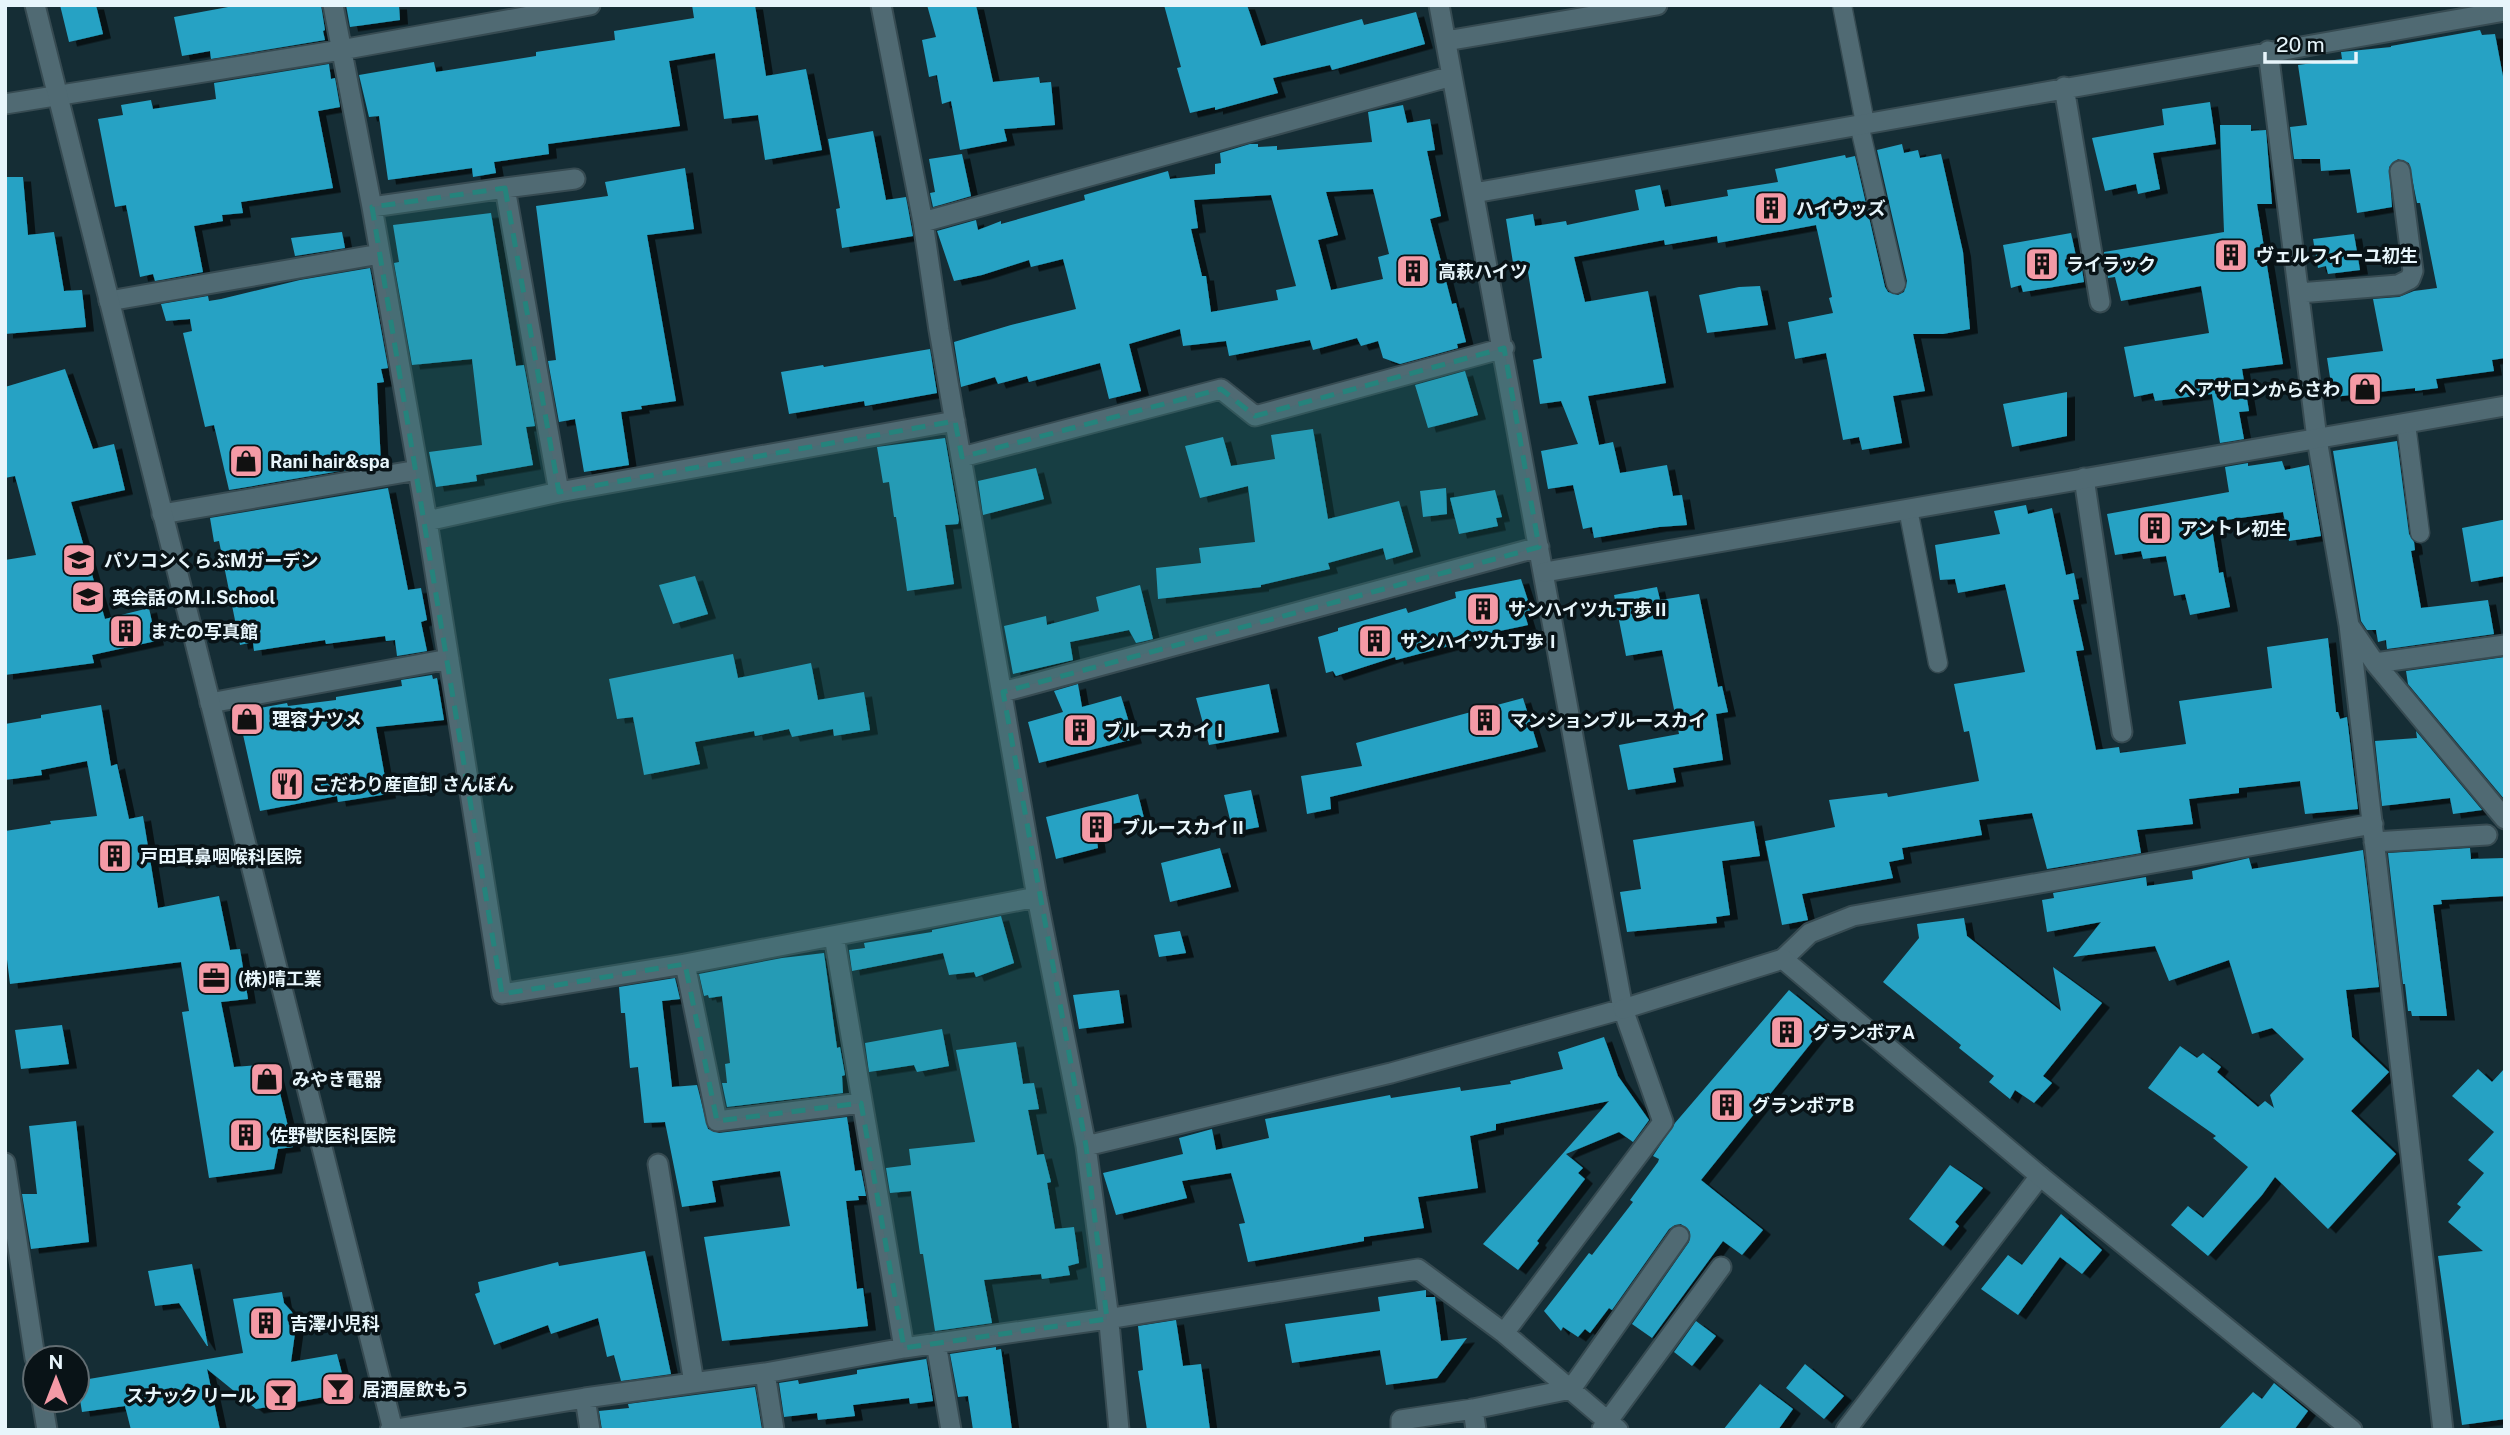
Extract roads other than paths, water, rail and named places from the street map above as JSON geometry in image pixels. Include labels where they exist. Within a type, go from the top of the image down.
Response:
[{"type":"street","points":[[35,5],[392,1430],[1419,1269],[1504,1333],[1570,1389],[1609,1427],[1721,1267]]},
{"type":"street","points":[[333,5],[418,470],[502,994],[685,964],[1037,897]]},
{"type":"street","points":[[5,104],[341,50],[553,8],[590,5]]},
{"type":"street","points":[[881,5],[923,222],[1037,897],[1086,1146],[1119,1430]]},
{"type":"street","points":[[1439,5],[1504,348],[1623,1009],[1663,1122],[1504,1333]]},
{"type":"street","points":[[1446,41],[1657,5]]},
{"type":"street","points":[[1474,193],[2268,51],[2504,17]]},
{"type":"street","points":[[2268,51],[2317,439],[2349,625],[2443,1430]]},
{"type":"street","points":[[923,222],[1452,76]]},
{"type":"street","points":[[2064,87],[2101,302]]},
{"type":"street","points":[[2299,293],[2398,285],[2410,279],[2413,271],[2400,171]]},
{"type":"street","points":[[372,207],[575,179]]},
{"type":"street","points":[[505,188],[559,492]]},
{"type":"street","points":[[109,302],[380,254]]},
{"type":"street","points":[[962,457],[1221,389],[1255,416],[1504,348]]},
{"type":"street","points":[[1545,572],[2505,406]]},
{"type":"street","points":[[426,521],[559,492],[955,421]]},
{"type":"street","points":[[162,514],[418,470]]},
{"type":"street","points":[[2084,478],[2122,732]]},
{"type":"street","points":[[1003,692],[1539,547]]},
{"type":"street","points":[[2349,625],[2375,663],[2505,819]]},
{"type":"street","points":[[2375,663],[2505,645]]},
{"type":"street","points":[[210,703],[449,659]]},
{"type":"street","points":[[1086,1146],[1391,1073],[1623,1009],[1783,959],[1811,933],[1853,916],[2373,833],[2487,835]]},
{"type":"street","points":[[834,936],[904,1348]]},
{"type":"street","points":[[1783,959],[2040,1176],[2352,1430]]},
{"type":"street","points":[[685,964],[717,1121],[861,1103]]},
{"type":"street","points":[[5,1163],[34,1344]]},
{"type":"street","points":[[658,1164],[694,1383]]},
{"type":"street","points":[[1846,1430],[2040,1176]]},
{"type":"street","points":[[1401,1430],[1401,1420],[1473,1409],[1570,1389],[1679,1236]]},
{"type":"street","points":[[936,1343],[951,1430]]},
{"type":"street","points":[[765,1373],[774,1430]]},
{"type":"street","points":[[585,1398],[590,1430]]},
{"type":"street","points":[[1473,1409],[1476,1430]]},
{"type":"lane","points":[[1842,5],[1862,124],[1896,284]]},
{"type":"lane","points":[[2406,424],[2420,533]]},
{"type":"lane","points":[[1908,509],[1938,663]]},
{"type":"place","name":"ハイウッズ","points":[[1771,208]]},
{"type":"place","name":"ヴェルフィーユ初生","points":[[2231,255]]},
{"type":"place","name":"ライラック","points":[[2042,264]]},
{"type":"place","name":"高萩ハイツ","points":[[1413,271]]},
{"type":"place","name":"ヘアサロンからさわ","points":[[2365,389]]},
{"type":"place","name":"Rani hair&spa","points":[[246,461]]},
{"type":"place","name":"アントレ初生","points":[[2155,528]]},
{"type":"place","name":"パソコンくらぶMガーデン","points":[[79,560]]},
{"type":"place","name":"英会話のM.I.School","points":[[88,597]]},
{"type":"place","name":"サンハイツ九丁歩Ⅱ","points":[[1483,609]]},
{"type":"place","name":"またの写真館","points":[[126,631]]},
{"type":"place","name":"サンハイツ九丁歩Ⅰ","points":[[1375,641]]},
{"type":"place","name":"理容ナツメ","points":[[247,719]]},
{"type":"place","name":"マンションブルースカイ","points":[[1485,720]]},
{"type":"place","name":"ブルースカイⅠ","points":[[1080,730]]},
{"type":"place","name":"こだわり産直卸 さんぼん","points":[[287,784]]},
{"type":"place","name":"ブルースカイⅡ","points":[[1097,827]]},
{"type":"place","name":"戸田耳鼻咽喉科医院","points":[[115,856]]},
{"type":"place","name":"(株)晴工業","points":[[214,978]]},
{"type":"place","name":"グランボアA","points":[[1787,1032]]},
{"type":"place","name":"みやき電器","points":[[267,1079]]},
{"type":"place","name":"グランボアB","points":[[1727,1105]]},
{"type":"place","name":"佐野獣医科医院","points":[[246,1135]]},
{"type":"place","name":"吉澤小児科","points":[[266,1323]]},
{"type":"place","name":"居酒屋飲もう","points":[[338,1389]]},
{"type":"place","name":"スナック リール","points":[[281,1395]]}]
